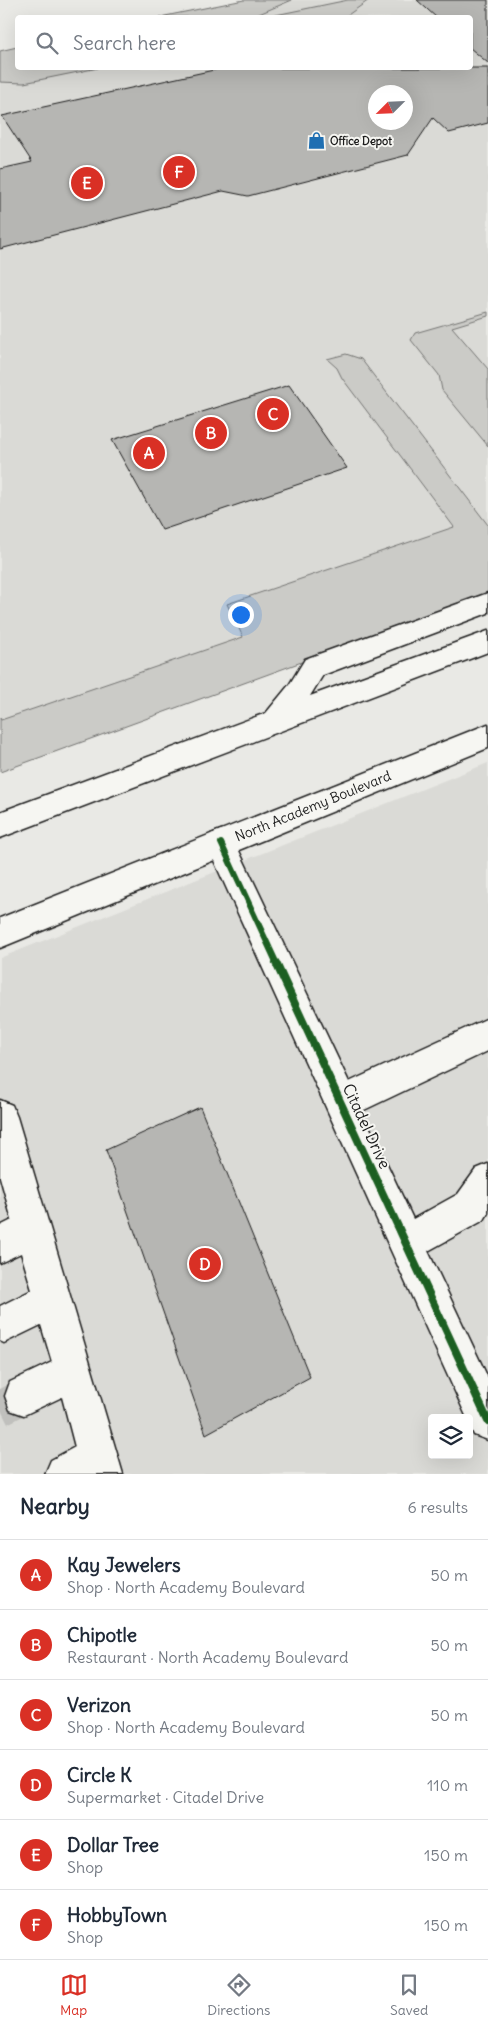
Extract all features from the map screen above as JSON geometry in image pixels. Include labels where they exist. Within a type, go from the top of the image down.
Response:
[{"type":"main road","points":[[274,722],[298,693],[314,667],[488,602]]},
{"type":"main road","points":[[0,824],[488,641]]},
{"type":"main road","name":"North Academy Boulevard","points":[[0,933],[488,736]]},
{"type":"main road","name":"Citadel Drive","points":[[221,843],[488,1421]]},
{"type":"main road","points":[[340,1103],[488,1034]]},
{"type":"main road","points":[[0,1117],[7,1167],[32,1229],[73,1370],[88,1468]]},
{"type":"main road","points":[[406,1243],[471,1207],[488,1180]]},
{"type":"main road","points":[[0,1245],[32,1229]]},
{"type":"main road","points":[[4,1324],[52,1299]]},
{"type":"main road","points":[[24,1396],[73,1370]]},
{"type":"shaded area","points":[[244,0],[292,0],[257,15],[170,15]]},
{"type":"shaded area","points":[[247,0],[488,0],[488,594],[0,772],[0,51],[15,65],[15,70],[473,70],[473,15],[172,15]]},
{"type":"shaded area","points":[[348,0],[369,0],[348,15],[276,15]]},
{"type":"shaded area","points":[[15,47],[15,70],[88,70],[24,83],[0,82],[0,51]]},
{"type":"shaded area","points":[[488,312],[488,316],[452,327],[488,369],[488,446],[442,390],[439,375],[411,340],[415,333]]},
{"type":"shaded area","points":[[346,354],[361,359],[488,525],[488,594],[0,772],[0,718],[1,720],[243,637],[227,604],[454,527],[342,378],[337,368],[327,359]]},
{"type":"shaded area","points":[[488,763],[488,1474],[0,1474],[0,958]]},
{"type":"building","points":[[417,0],[488,0],[488,63],[473,50],[473,15],[434,15]]},
{"type":"building","points":[[473,68],[488,68],[488,123],[449,133],[433,118],[408,155],[248,196],[223,191],[0,249],[0,169],[32,162],[2,116],[214,70],[473,70]]},
{"type":"building","points":[[289,385],[347,468],[162,530],[112,440]]},
{"type":"building","points":[[200,1107],[310,1377],[206,1434],[106,1150]]},
{"type":"tunnel","points":[[0,1408],[24,1396]]},
{"type":"cycle path","points":[[221,843],[488,1421]]},
{"type":"place","name":"Office Depot","points":[[316,141]]},
{"type":"place","name":"HobbyTown","points":[[179,172]]},
{"type":"place","name":"Dollar Tree","points":[[87,183]]},
{"type":"place","name":"Verizon","points":[[273,414]]},
{"type":"place","name":"Chipotle","points":[[211,433]]},
{"type":"place","name":"Kay Jewelers","points":[[149,453]]},
{"type":"place","name":"Circle K","points":[[205,1264]]}]
